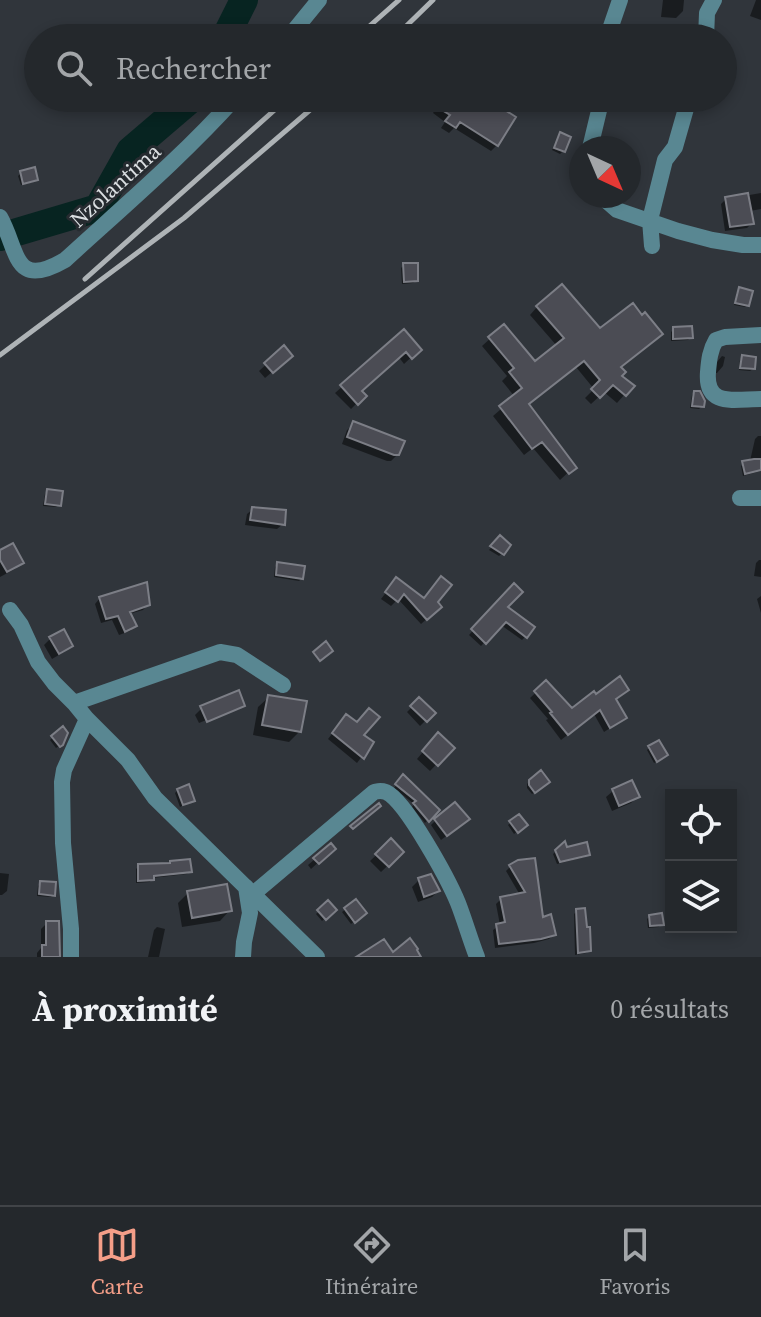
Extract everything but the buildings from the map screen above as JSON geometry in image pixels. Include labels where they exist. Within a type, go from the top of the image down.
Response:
[{"type":"street","points":[[299,24],[319,0]]},
{"type":"street","points":[[612,24],[620,0]]},
{"type":"street","points":[[707,24],[707,13],[714,0]]},
{"type":"street","name":"Nzolantima","points":[[4,224],[14,255],[23,267],[35,272],[53,267],[65,260],[222,112]]},
{"type":"street","points":[[593,136],[599,112]]},
{"type":"street","points":[[652,246],[650,220],[665,160],[675,147],[685,112]]},
{"type":"street","points":[[615,208],[712,240],[761,245]]},
{"type":"street","points":[[761,335],[716,340],[710,353],[707,387],[712,395],[719,398],[761,399]]},
{"type":"street","points":[[740,498],[761,498]]},
{"type":"street","points":[[10,610],[21,625],[38,662],[54,683],[128,760],[155,798],[317,957]]},
{"type":"street","points":[[74,703],[220,652],[237,655],[283,685]]},
{"type":"street","points":[[71,957],[62,782],[64,770],[87,719]]},
{"type":"street","points":[[249,891],[374,792],[384,791],[403,810],[437,860],[458,903],[477,957]]},
{"type":"street","points":[[243,957],[249,926],[249,891]]},
{"type":"waterway","points":[[232,24],[244,0]]},
{"type":"waterway","points":[[0,237],[98,208],[130,151],[176,112]]},
{"type":"railway","points":[[372,24],[399,0]]},
{"type":"railway","points":[[408,24],[433,0]]},
{"type":"railway","points":[[85,279],[272,112]]},
{"type":"railway","points":[[0,355],[184,218],[308,112]]}]
